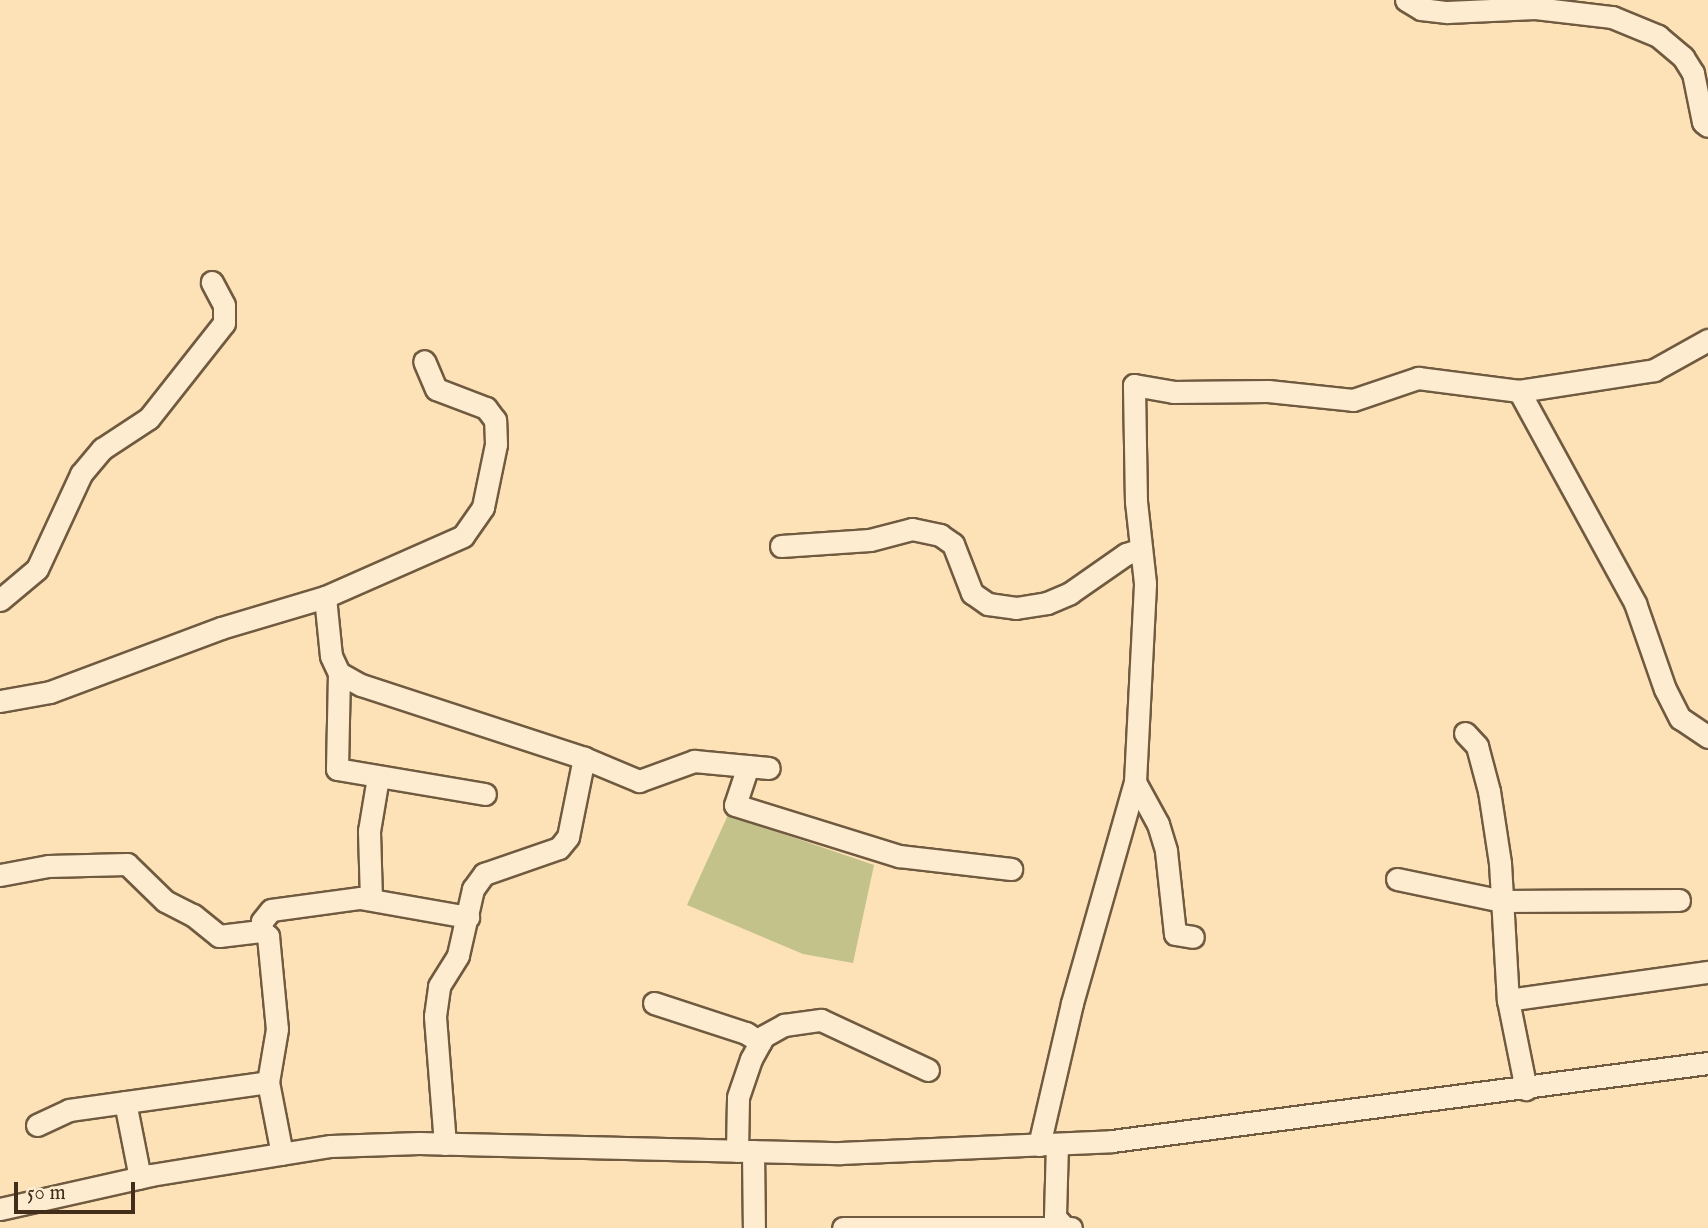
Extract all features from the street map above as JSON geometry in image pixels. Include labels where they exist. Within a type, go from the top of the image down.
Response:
[{"type":"street","points":[[1406,0],[1420,9],[1447,12],[1535,8],[1612,17],[1658,36],[1683,57],[1693,74],[1703,122],[1708,126]]},
{"type":"street","points":[[0,600],[37,569],[81,474],[102,449],[149,418],[224,323],[224,305],[212,282]]},
{"type":"street","points":[[1067,1227],[1055,1217],[1048,1144],[1072,1003],[1135,782],[1145,583],[1141,549],[1134,385],[1173,392],[1268,391],[1353,400],[1418,378],[1519,391],[1654,370],[1708,340]]},
{"type":"street","points":[[0,701],[50,692],[221,628],[325,597],[463,536],[483,507],[496,444],[495,420],[486,408],[436,389],[424,361]]},
{"type":"street","points":[[1519,391],[1635,603],[1665,689],[1680,718],[1708,737]]},
{"type":"street","points":[[782,546],[870,540],[912,529],[940,535],[953,544],[972,593],[988,604],[1016,608],[1047,603],[1070,593],[1125,554],[1141,549]]},
{"type":"street","points":[[325,597],[331,656],[339,673],[334,762],[344,772],[485,794]]},
{"type":"street","points":[[339,673],[373,689],[584,758],[639,781],[694,761],[758,767],[735,805],[899,856],[1011,869]]},
{"type":"street","points":[[1465,733],[1477,747],[1489,791],[1502,901],[1508,1000],[1526,1089]]},
{"type":"street","points":[[445,1144],[435,1016],[439,986],[458,956],[473,889],[484,874],[559,848],[568,837],[584,758]]},
{"type":"street","points":[[371,899],[369,831],[378,777]]},
{"type":"street","points":[[1135,782],[1167,851],[1175,934],[1193,937]]},
{"type":"street","points":[[0,876],[48,866],[127,864],[165,901],[193,915],[219,936],[261,931]]},
{"type":"street","points":[[1397,879],[1502,901],[1679,900]]},
{"type":"street","points":[[282,1154],[268,1082],[277,1029],[271,943],[261,931],[262,921],[271,910],[371,899],[468,917]]},
{"type":"street","points":[[1508,1000],[1708,972]]},
{"type":"street","points":[[654,1003],[746,1033],[760,1042]]},
{"type":"street","points":[[754,1228],[738,1097],[760,1042],[785,1025],[821,1020],[928,1070]]},
{"type":"street","points":[[0,1209],[140,1178],[331,1146],[445,1144],[840,1153],[1112,1142],[1708,1063]]},
{"type":"street","points":[[37,1125],[69,1110],[268,1082]]},
{"type":"street","points":[[125,1102],[140,1178]]},
{"type":"street","points":[[843,1228],[1067,1227]]},
{"type":"shaded area","points":[[728,815],[874,865],[853,963],[803,954],[687,905]]}]
